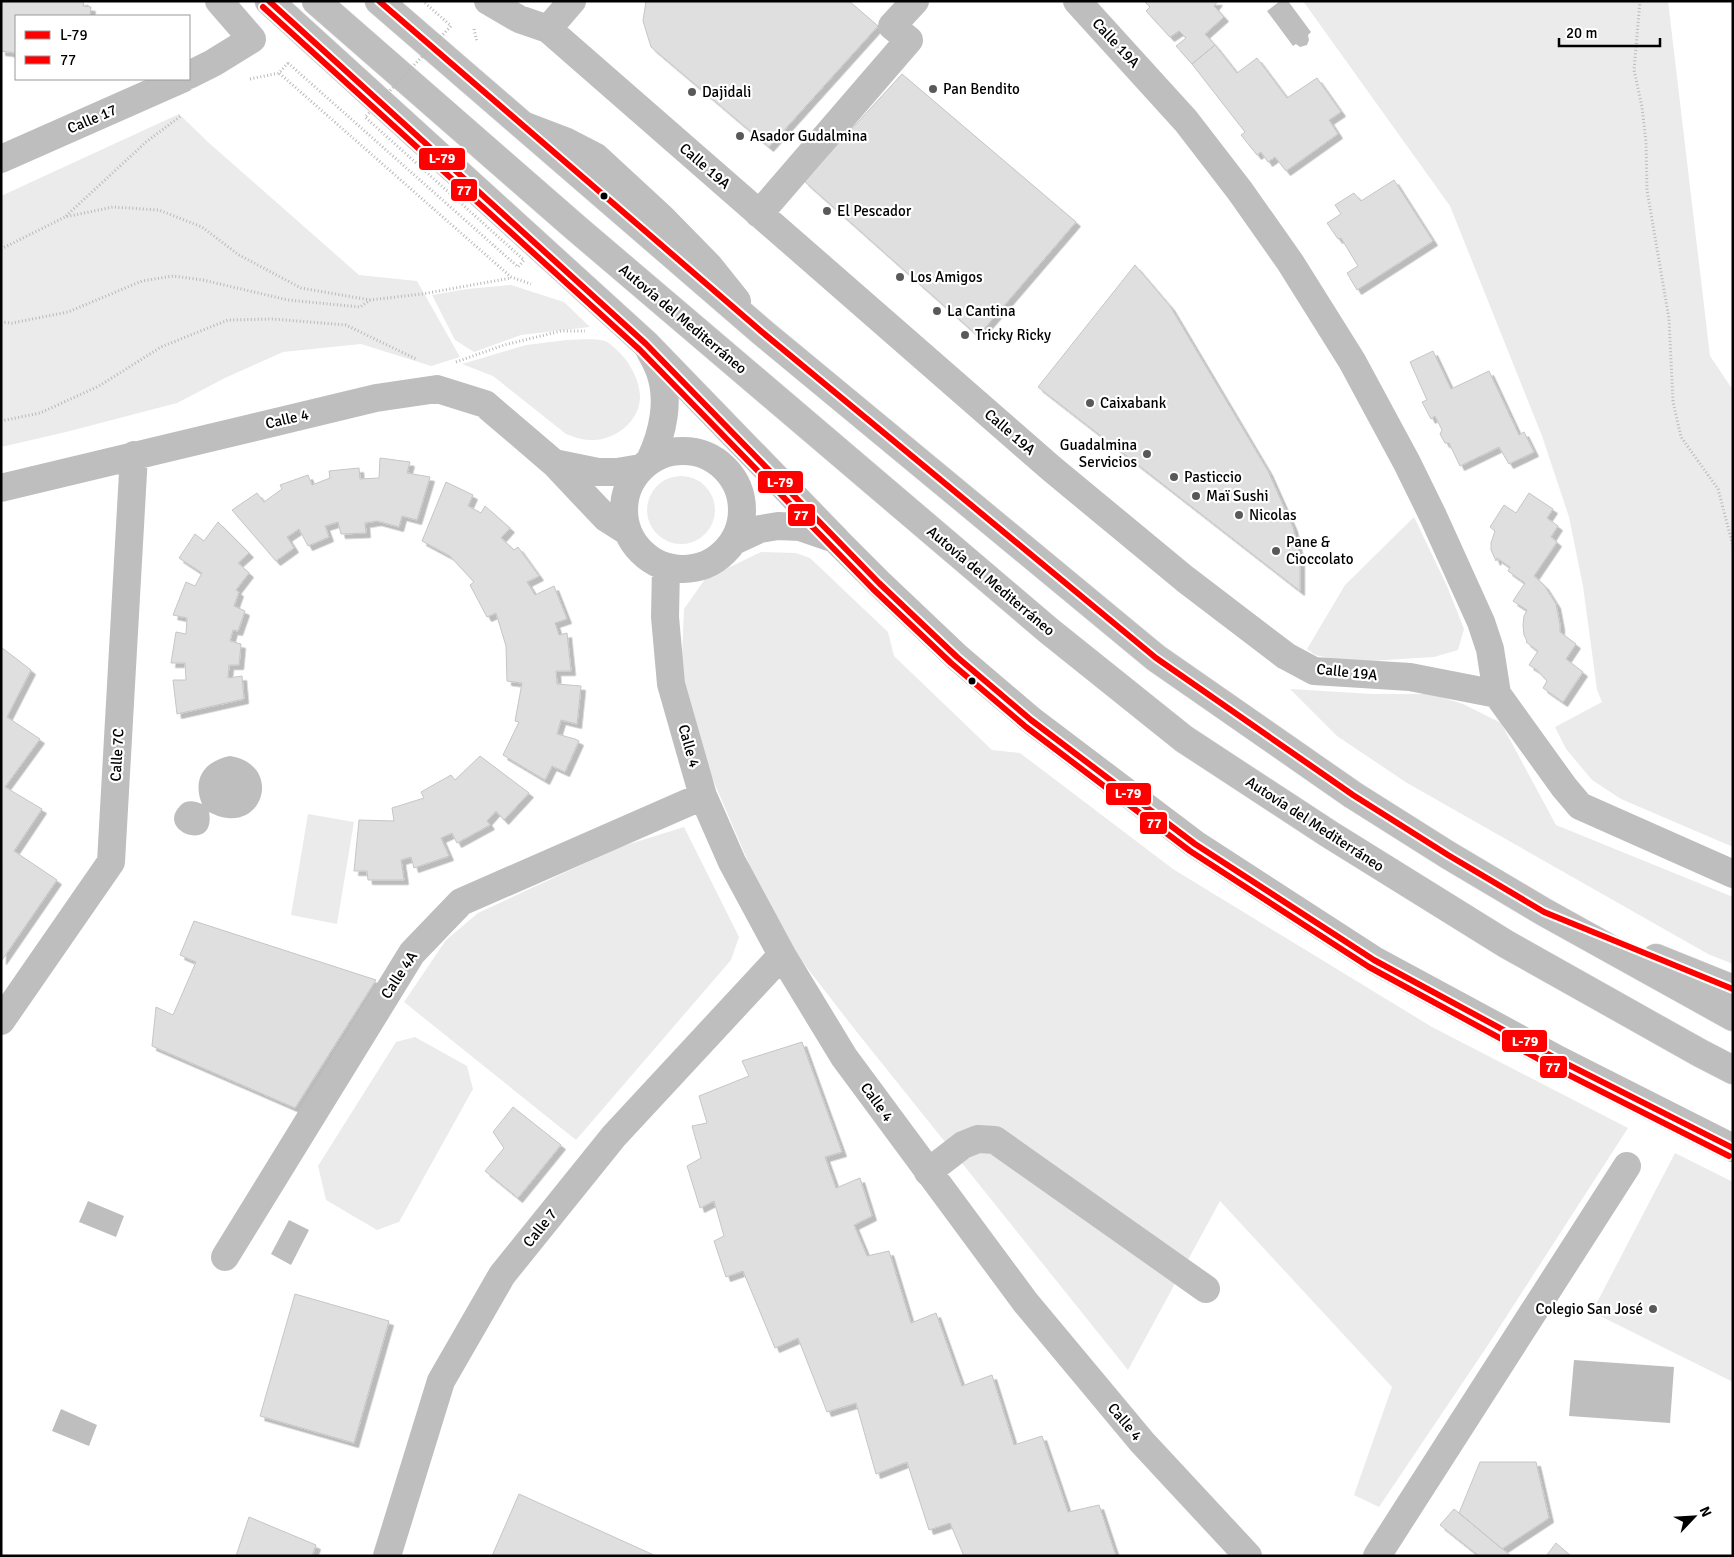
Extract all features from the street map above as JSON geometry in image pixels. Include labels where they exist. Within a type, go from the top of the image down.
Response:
[{"type":"main road","points":[[190,74],[252,39],[219,1]]},
{"type":"main road","points":[[269,1],[646,344],[835,538],[916,618],[957,657],[1031,720],[1196,844],[1374,960],[1559,1060],[1733,1148]]},
{"type":"main road","name":"Autovía del Mediterráneo","points":[[316,1],[576,228],[1048,630],[1184,738],[1329,834],[1506,944],[1733,1070]]},
{"type":"main road","points":[[379,1],[519,124],[762,332],[1156,658],[1353,794],[1448,855],[1544,912],[1733,1017]]},
{"type":"main road","points":[[488,1],[519,19],[548,29],[572,1]]},
{"type":"main road","points":[[759,214],[909,40],[892,26],[915,1]]},
{"type":"main road","name":"Calle 19A","points":[[548,29],[1052,469],[1185,579],[1286,656],[1314,671],[1410,678],[1497,694],[1490,649],[1470,594],[1407,463],[1352,361],[1290,262],[1240,190],[1186,121],[1077,1]]},
{"type":"main road","name":"Calle 17","points":[[1,159],[180,80]]},
{"type":"main road","points":[[646,344],[660,371],[665,391],[661,432],[657,446],[646,464],[630,482],[625,498],[624,516],[628,532],[637,548],[650,560],[666,567],[682,570],[697,568],[712,562],[724,553],[734,541],[740,526],[742,510],[740,494],[734,480],[724,467],[711,458],[696,452],[681,450],[665,453],[646,464]]},
{"type":"main road","name":"Calle 4","points":[[1,488],[376,398],[437,390],[485,404],[554,463],[606,518],[628,532]]},
{"type":"main road","name":"Calle 7C","points":[[1,1021],[112,862],[134,456]]},
{"type":"main road","name":"Calle 4","points":[[554,463],[598,472],[617,472],[646,464]]},
{"type":"main road","points":[[734,541],[760,529],[778,526],[800,527],[835,538]]},
{"type":"main road","name":"Calle 4","points":[[666,567],[665,617],[671,684],[704,796],[732,862],[782,955],[844,1057],[1038,1318],[1142,1442],[1248,1556]]},
{"type":"main road","points":[[1497,694],[1564,787],[1580,806],[1733,874]]},
{"type":"main road","name":"Calle 4A","points":[[226,1257],[412,952],[461,902],[704,796]]},
{"type":"main road","points":[[1544,912],[1733,989]]},
{"type":"main road","name":"Calle 7","points":[[387,1556],[441,1381],[502,1275],[614,1136],[782,955]]},
{"type":"main road","points":[[928,1172],[963,1145],[978,1139],[995,1140],[1206,1289]]},
{"type":"main road","points":[[1377,1556],[1627,1166]]},
{"type":"path","points":[[250,79],[279,73],[288,63],[518,267],[524,260],[366,117],[451,26],[423,1]]},
{"type":"path","points":[[1640,1],[1634,70],[1642,107],[1646,142],[1647,190],[1669,319],[1674,402],[1681,437],[1718,489],[1733,546]]},
{"type":"path","points":[[473,24],[479,47]]},
{"type":"path","points":[[279,73],[511,278],[538,287]]},
{"type":"path","points":[[66,217],[146,142],[184,114]]},
{"type":"path","points":[[1,249],[66,217],[114,206],[159,210],[202,227],[239,255],[302,288],[370,300],[422,294],[511,278]]},
{"type":"path","points":[[1,322],[12,323],[68,312],[142,281],[173,276],[203,280],[288,300],[360,307],[370,300]]},
{"type":"path","points":[[1,421],[40,413],[74,398],[99,386],[161,347],[228,320],[273,319],[346,325],[413,358],[421,360]]},
{"type":"path","points":[[437,390],[444,366],[504,345],[561,331],[587,331]]},
{"type":"shaded area","points":[[1280,1],[1288,1],[1311,32],[1308,35],[1307,45],[1300,47],[1296,44],[1293,46],[1267,11]]},
{"type":"shaded area","points":[[1303,1],[1668,1],[1710,356],[1733,390],[1733,847],[1621,799],[1592,780],[1566,749],[1555,727],[1602,702],[1597,690],[1583,586],[1569,517],[1542,436],[1450,206]]},
{"type":"shaded area","points":[[179,114],[209,143],[359,275],[417,281],[460,357],[431,366],[361,344],[283,352],[225,378],[177,403],[1,447],[1,196]]},
{"type":"shaded area","points":[[511,285],[564,302],[590,327],[521,335],[474,352],[455,340],[432,295],[467,289]]},
{"type":"shaded area","points":[[591,339],[606,342],[621,354],[633,371],[640,391],[639,406],[631,421],[624,428],[609,437],[591,440],[566,434],[493,376],[462,364],[526,345]]},
{"type":"shaded area","points":[[688,476],[700,482],[709,491],[715,503],[713,523],[705,534],[688,544],[674,544],[657,534],[649,523],[647,503],[657,486],[668,478]]},
{"type":"shaded area","points":[[1414,517],[1447,586],[1464,629],[1458,650],[1434,657],[1369,661],[1339,660],[1315,655],[1307,649],[1345,585]]},
{"type":"shaded area","points":[[761,552],[796,553],[810,558],[888,632],[894,656],[992,750],[1020,753],[1173,869],[1432,1027],[1628,1128],[1488,1345],[1379,1507],[1354,1495],[1392,1387],[1220,1201],[1128,1370],[856,1031],[777,929],[680,703],[684,609],[705,579]]},
{"type":"shaded area","points":[[1290,689],[1373,694],[1431,694],[1463,704],[1501,723],[1556,825],[1733,897],[1733,964],[1708,954],[1407,783],[1337,736]]},
{"type":"shaded area","points":[[230,756],[247,762],[258,772],[262,785],[260,798],[254,809],[243,816],[227,818],[209,812],[209,825],[204,832],[197,835],[188,834],[180,830],[175,824],[174,815],[180,806],[194,801],[202,804],[198,787],[202,772],[213,762]]},
{"type":"shaded area","points":[[308,814],[354,822],[337,924],[291,915]]},
{"type":"shaded area","points":[[684,827],[739,937],[731,960],[576,1140],[404,1002],[446,940],[478,913],[620,847]]},
{"type":"shaded area","points":[[415,1037],[467,1066],[473,1089],[399,1222],[377,1230],[326,1200],[318,1166],[396,1042]]},
{"type":"shaded area","points":[[1675,1153],[1733,1182],[1733,1382],[1592,1312]]},
{"type":"shaded area","points":[[88,1201],[124,1216],[116,1237],[79,1222]]},
{"type":"shaded area","points":[[289,1220],[309,1230],[291,1265],[271,1254]]},
{"type":"shaded area","points":[[1574,1360],[1674,1367],[1670,1423],[1569,1416]]},
{"type":"shaded area","points":[[61,1409],[97,1425],[89,1446],[52,1431]]},
{"type":"building","points":[[1,1],[84,1],[83,6],[91,7],[90,15],[15,15],[15,53],[1,51]]},
{"type":"building","points":[[646,1],[849,1],[878,26],[769,147],[651,47],[643,21]]},
{"type":"building","points":[[1144,1],[1218,1],[1214,6],[1224,17],[1205,34],[1215,45],[1192,64],[1176,46],[1186,38],[1179,31],[1170,37],[1146,11],[1150,7]]},
{"type":"building","points":[[1215,45],[1237,73],[1257,58],[1287,98],[1317,78],[1341,112],[1329,120],[1338,134],[1286,171],[1275,157],[1268,162],[1261,152],[1257,155],[1241,135],[1245,132],[1192,64]]},
{"type":"building","points":[[902,74],[1076,222],[978,336],[804,181]]},
{"type":"building","points":[[1394,180],[1433,241],[1357,290],[1347,273],[1358,266],[1341,238],[1338,239],[1327,223],[1341,214],[1335,205],[1354,193],[1361,201]]},
{"type":"building","points":[[1135,265],[1170,306],[1268,471],[1293,527],[1300,557],[1300,591],[1038,387]]},
{"type":"building","points":[[1433,351],[1451,389],[1489,371],[1519,435],[1524,432],[1534,452],[1509,464],[1499,447],[1460,466],[1449,443],[1445,443],[1440,434],[1442,430],[1435,416],[1431,419],[1422,402],[1427,400],[1410,362]]},
{"type":"building","points":[[380,458],[410,462],[407,473],[430,477],[417,520],[402,516],[399,527],[377,521],[365,523],[366,533],[341,534],[338,522],[325,526],[329,537],[308,546],[299,529],[287,537],[294,548],[276,561],[232,510],[257,493],[264,502],[282,489],[280,485],[308,475],[312,485],[330,478],[329,471],[359,468],[360,479],[379,478]]},
{"type":"building","points":[[446,482],[473,495],[468,506],[481,513],[485,506],[510,528],[501,538],[514,550],[518,547],[539,576],[527,582],[535,595],[554,586],[567,619],[555,623],[559,635],[567,633],[571,671],[556,671],[557,684],[581,686],[577,724],[561,720],[557,734],[579,741],[565,772],[552,766],[545,780],[503,755],[519,722],[515,721],[522,683],[507,681],[506,646],[496,613],[487,617],[470,585],[474,582],[450,556],[422,541]]},
{"type":"building","points":[[1529,493],[1553,509],[1547,518],[1558,526],[1551,537],[1557,542],[1534,576],[1544,585],[1556,604],[1560,632],[1576,644],[1566,659],[1583,672],[1563,702],[1543,688],[1547,681],[1537,670],[1529,665],[1538,651],[1526,642],[1524,635],[1524,616],[1527,610],[1513,601],[1525,583],[1508,571],[1510,567],[1497,558],[1496,561],[1491,550],[1495,531],[1490,527],[1504,505],[1516,513]]},
{"type":"building","points":[[218,522],[249,553],[238,563],[249,573],[236,590],[239,592],[234,606],[245,611],[238,631],[233,630],[230,641],[241,644],[239,665],[229,665],[228,678],[242,676],[244,699],[177,714],[173,680],[186,680],[185,663],[171,663],[176,632],[186,634],[187,618],[173,615],[186,582],[195,586],[202,573],[179,558],[195,534],[204,541]]},
{"type":"building","points":[[1,647],[31,670],[7,717],[40,739],[5,787],[42,809],[14,851],[57,880],[2,960]]},
{"type":"building","points":[[480,756],[529,793],[504,820],[496,811],[487,821],[490,825],[457,843],[452,833],[441,838],[449,856],[414,868],[411,857],[401,860],[404,880],[368,880],[367,871],[354,871],[359,820],[394,821],[392,808],[424,798],[421,792],[451,775],[455,780]]},
{"type":"building","points":[[194,921],[376,980],[295,1108],[152,1046],[156,1007],[173,1015],[196,962],[180,955]]},
{"type":"building","points":[[802,1042],[842,1152],[825,1157],[836,1188],[860,1178],[872,1216],[854,1225],[867,1256],[889,1251],[911,1323],[936,1313],[962,1386],[992,1375],[1014,1445],[1042,1436],[1068,1512],[1099,1505],[1116,1556],[964,1556],[950,1523],[929,1530],[907,1462],[876,1474],[856,1403],[827,1412],[798,1338],[775,1348],[743,1271],[726,1277],[714,1241],[724,1236],[714,1201],[700,1208],[687,1166],[701,1158],[692,1126],[707,1123],[699,1096],[749,1076],[742,1061]]},
{"type":"building","points":[[513,1107],[561,1145],[518,1198],[485,1171],[504,1148],[493,1132]]},
{"type":"building","points":[[295,1294],[389,1321],[354,1443],[260,1416]]},
{"type":"building","points":[[1480,1462],[1536,1462],[1549,1518],[1502,1549],[1459,1513]]},
{"type":"building","points":[[519,1494],[656,1556],[492,1556]]},
{"type":"building","points":[[1454,1509],[1511,1556],[1479,1556],[1440,1525]]},
{"type":"building","points":[[249,1517],[316,1545],[312,1556],[236,1556]]},
{"type":"building","points":[[1556,1543],[1571,1556],[1546,1556]]},
{"type":"transit line","name":"L-79","points":[[269,1],[646,344],[879,583],[957,657],[1031,720],[1195,844],[1374,960],[1559,1060],[1733,1148]]},
{"type":"transit line","name":"L-79","points":[[379,1],[762,332],[1156,658],[1353,795],[1448,855],[1544,912],[1733,989]]},
{"type":"transit line","name":"77","points":[[263,7],[640,350],[873,589],[951,663],[1026,727],[1190,851],[1369,967],[1555,1068],[1729,1156]]},
{"type":"place","name":"Pan Bendito","points":[[933,89]]},
{"type":"place","name":"Dajidali","points":[[692,92]]},
{"type":"place","name":"Asador Gudalmina","points":[[740,136]]},
{"type":"place","name":"El Pescador","points":[[827,211]]},
{"type":"place","name":"Los Amigos","points":[[900,277]]},
{"type":"place","name":"La Cantina","points":[[937,311]]},
{"type":"place","name":"Tricky Ricky","points":[[965,335]]},
{"type":"place","name":"Caixabank","points":[[1090,403]]},
{"type":"place","name":"Guadalmina Servicios","points":[[1147,454]]},
{"type":"place","name":"Pasticcio","points":[[1174,477]]},
{"type":"place","name":"Maï Sushi","points":[[1196,496]]},
{"type":"place","name":"Nicolas","points":[[1239,515]]},
{"type":"place","name":"Pane & Cioccolato","points":[[1276,551]]},
{"type":"place","name":"Colegio San José","points":[[1653,1309]]}]
